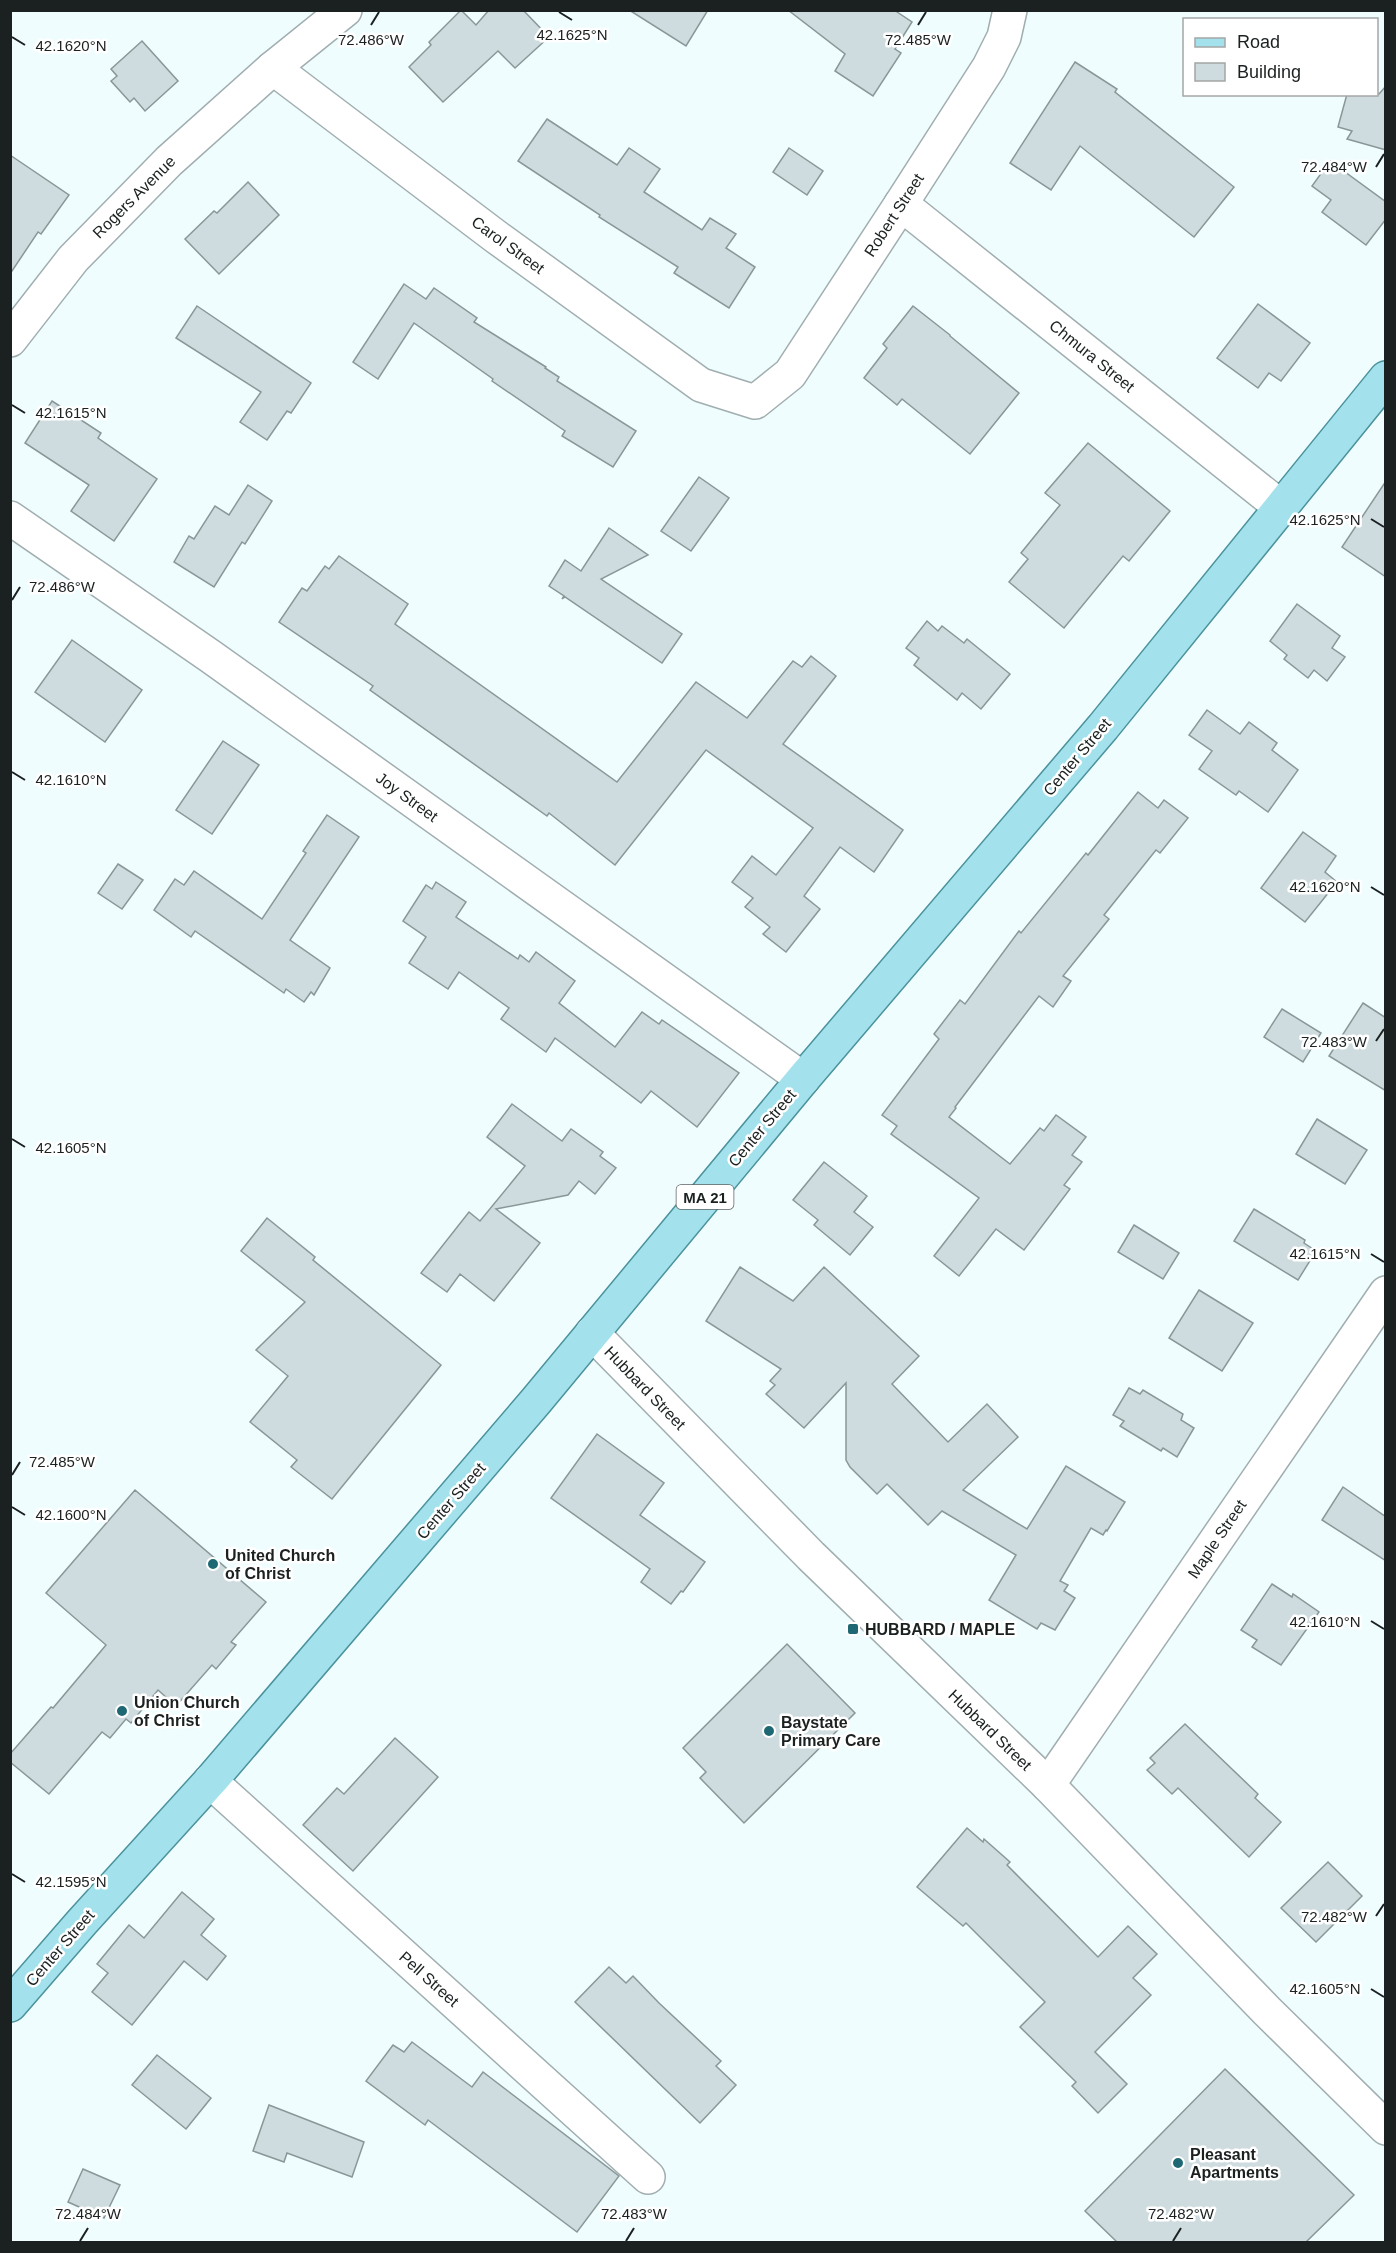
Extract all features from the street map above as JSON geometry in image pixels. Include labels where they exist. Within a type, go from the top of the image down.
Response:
[{"type":"main road","name":"Center Street","points":[[10,2004],[210,1781],[592,1334],[803,1079],[1103,727],[1386,378]]},
{"type":"street","name":"Rogers Avenue","points":[[10,340],[81,251],[169,161],[273,68],[345,10]]},
{"type":"street","name":"Robert Street","points":[[755,402],[790,374],[989,67],[1004,37],[1010,12]]},
{"type":"street","name":"Carol Street","points":[[273,68],[495,236],[701,385],[755,402]]},
{"type":"street","name":"Chmura Street","points":[[901,204],[1282,508]]},
{"type":"street","name":"Joy Street","points":[[10,518],[210,656],[803,1079]]},
{"type":"street","name":"Maple Street","points":[[1048,1785],[1386,1293]]},
{"type":"street","name":"Hubbard Street","points":[[592,1334],[811,1556],[1048,1785],[1263,2007],[1386,2128]]},
{"type":"street","name":"Pell Street","points":[[210,1781],[648,2177]]},
{"type":"building","points":[[461,10],[476,25],[489,10],[523,10],[549,37],[515,68],[498,51],[443,102],[409,67],[431,45],[429,42]]},
{"type":"building","points":[[629,10],[708,10],[686,46]]},
{"type":"building","points":[[788,10],[894,10],[912,22],[895,49],[901,53],[873,96],[835,71],[845,54]]},
{"type":"building","points":[[142,41],[178,81],[145,111],[134,98],[130,102],[111,81],[117,76],[111,69]]},
{"type":"building","points":[[1075,62],[1117,89],[1115,92],[1234,187],[1194,237],[1080,146],[1051,190],[1010,163]]},
{"type":"building","points":[[1386,86],[1386,150],[1347,139],[1352,131],[1338,127],[1346,96],[1378,96]]},
{"type":"building","points":[[547,119],[617,165],[629,148],[660,169],[644,192],[702,230],[710,218],[736,234],[726,248],[755,267],[729,308],[674,273],[678,267],[599,217],[600,215],[518,161]]},
{"type":"building","points":[[789,148],[823,171],[807,195],[773,172]]},
{"type":"building","points":[[10,155],[69,195],[41,234],[38,232],[10,274]]},
{"type":"building","points":[[1330,161],[1386,202],[1386,219],[1366,245],[1322,212],[1331,200],[1312,186]]},
{"type":"building","points":[[248,182],[279,215],[219,274],[185,239],[214,211],[217,213]]},
{"type":"building","points":[[404,284],[426,299],[434,288],[477,318],[474,322],[546,367],[559,377],[557,381],[636,431],[613,467],[562,436],[565,431],[414,323],[378,379],[353,362]]},
{"type":"building","points":[[1258,304],[1310,343],[1281,381],[1269,373],[1258,388],[1217,358]]},
{"type":"building","points":[[197,306],[311,383],[291,413],[287,411],[267,440],[240,422],[261,392],[176,338]]},
{"type":"building","points":[[913,306],[1019,393],[970,454],[902,399],[897,405],[864,378],[887,348],[883,344]]},
{"type":"building","points":[[52,401],[101,433],[98,438],[157,479],[114,541],[71,511],[89,485],[25,443]]},
{"type":"building","points":[[1088,443],[1170,511],[1129,561],[1123,556],[1064,628],[1009,582],[1028,559],[1021,553],[1060,505],[1045,493]]},
{"type":"building","points":[[699,477],[729,498],[691,551],[661,531]]},
{"type":"building","points":[[1386,481],[1386,577],[1342,547]]},
{"type":"building","points":[[248,485],[272,501],[245,544],[242,542],[214,587],[174,562],[189,536],[194,539],[215,506],[229,515]]},
{"type":"building","points":[[609,528],[648,555],[601,579],[682,634],[662,663],[565,597],[562,599],[564,596],[549,586],[565,560],[581,571]]},
{"type":"building","points":[[339,556],[408,604],[395,624],[617,782],[696,682],[747,718],[793,661],[802,667],[811,656],[836,676],[783,744],[903,830],[874,872],[840,847],[804,896],[820,909],[786,952],[763,934],[770,927],[745,907],[753,898],[732,882],[752,856],[776,875],[813,828],[706,750],[615,865],[549,813],[547,816],[370,690],[373,686],[279,622],[302,588],[307,591],[325,566],[329,569]]},
{"type":"building","points":[[1297,604],[1340,636],[1332,648],[1345,657],[1327,681],[1314,670],[1308,678],[1284,659],[1287,655],[1270,641]]},
{"type":"building","points":[[927,621],[938,631],[942,626],[964,643],[967,639],[1010,674],[981,709],[962,693],[957,700],[914,665],[919,658],[906,648]]},
{"type":"building","points":[[72,640],[142,690],[105,742],[35,692]]},
{"type":"building","points":[[1207,710],[1240,734],[1249,722],[1277,743],[1272,750],[1298,770],[1268,812],[1239,791],[1236,795],[1199,769],[1212,751],[1189,735]]},
{"type":"building","points":[[223,741],[259,765],[212,834],[176,810]]},
{"type":"building","points":[[1138,792],[1158,808],[1164,800],[1188,818],[1160,853],[1156,850],[1104,915],[1109,919],[1063,976],[1071,981],[1053,1007],[1039,996],[949,1117],[1010,1164],[1040,1128],[1044,1131],[1056,1115],[1086,1137],[1072,1155],[1082,1162],[1064,1185],[1070,1189],[1024,1250],[996,1229],[959,1276],[934,1256],[979,1198],[891,1134],[897,1126],[882,1115],[939,1039],[934,1034],[960,1000],[965,1004],[1019,931],[1021,933],[1086,853],[1088,855]]},
{"type":"building","points":[[327,815],[359,837],[290,940],[330,968],[314,995],[311,992],[304,1002],[286,989],[284,993],[195,931],[191,937],[154,910],[175,879],[184,885],[194,871],[262,919],[306,853],[303,851]]},
{"type":"building","points":[[1303,832],[1336,856],[1325,872],[1337,882],[1305,922],[1261,888]]},
{"type":"building","points":[[118,864],[143,880],[122,909],[98,893]]},
{"type":"building","points":[[436,882],[466,902],[456,917],[518,959],[520,955],[529,962],[536,952],[575,981],[559,1003],[615,1047],[642,1012],[659,1024],[662,1020],[739,1073],[697,1127],[651,1091],[641,1103],[555,1038],[546,1052],[501,1019],[509,1008],[459,972],[448,989],[409,963],[426,937],[403,921],[426,885],[432,889]]},
{"type":"building","points":[[1363,1003],[1386,1018],[1386,1091],[1329,1056]]},
{"type":"building","points":[[1282,1009],[1321,1033],[1303,1062],[1264,1037]]},
{"type":"building","points":[[512,1104],[562,1141],[571,1129],[603,1152],[600,1156],[616,1168],[595,1194],[579,1181],[568,1195],[496,1209],[540,1243],[494,1301],[460,1274],[447,1292],[421,1273],[469,1212],[480,1221],[525,1166],[487,1137]]},
{"type":"building","points":[[1317,1119],[1367,1150],[1345,1184],[1296,1154]]},
{"type":"building","points":[[824,1162],[867,1196],[854,1212],[873,1227],[850,1255],[814,1225],[818,1220],[793,1200]]},
{"type":"building","points":[[1254,1209],[1305,1240],[1304,1243],[1316,1251],[1298,1280],[1234,1241]]},
{"type":"building","points":[[267,1218],[315,1257],[313,1260],[441,1365],[332,1499],[291,1467],[297,1460],[250,1422],[288,1376],[256,1350],[305,1302],[241,1251]]},
{"type":"building","points":[[1134,1225],[1179,1253],[1163,1279],[1118,1252]]},
{"type":"building","points":[[740,1267],[793,1301],[824,1267],[919,1356],[892,1384],[948,1442],[987,1404],[1018,1437],[963,1490],[1027,1529],[1066,1466],[1125,1502],[1103,1535],[1091,1528],[1060,1581],[1068,1585],[1064,1591],[1075,1598],[1055,1630],[1041,1623],[1037,1629],[989,1600],[1016,1555],[942,1511],[928,1525],[887,1484],[877,1494],[850,1467],[846,1460],[846,1383],[804,1428],[766,1394],[775,1385],[770,1381],[781,1369],[706,1321]]},
{"type":"building","points":[[1199,1290],[1253,1323],[1222,1371],[1169,1338]]},
{"type":"building","points":[[1129,1388],[1140,1394],[1143,1390],[1183,1414],[1181,1420],[1194,1428],[1177,1457],[1163,1448],[1161,1451],[1120,1426],[1124,1421],[1113,1415]]},
{"type":"building","points":[[597,1434],[664,1483],[640,1515],[705,1562],[671,1604],[641,1582],[650,1569],[551,1498]]},
{"type":"building","points":[[1343,1487],[1386,1517],[1386,1561],[1322,1520]]},
{"type":"building","points":[[135,1490],[266,1602],[231,1642],[236,1645],[216,1669],[212,1665],[176,1706],[158,1690],[131,1723],[126,1719],[110,1738],[102,1732],[49,1794],[10,1762],[10,1754],[51,1707],[53,1708],[106,1645],[46,1593]]},
{"type":"building","points":[[1272,1584],[1292,1597],[1293,1594],[1319,1612],[1281,1665],[1252,1647],[1257,1640],[1241,1630]]},
{"type":"building","name":"Baystate Primary Care","points":[[787,1644],[855,1713],[744,1823],[700,1778],[706,1772],[683,1748]]},
{"type":"building","points":[[1185,1724],[1258,1794],[1255,1798],[1281,1822],[1249,1857],[1178,1788],[1172,1794],[1147,1770],[1155,1763],[1150,1758]]},
{"type":"building","points":[[395,1738],[438,1777],[353,1871],[303,1825],[337,1788],[344,1794]]},
{"type":"building","points":[[967,1828],[983,1842],[984,1839],[1010,1862],[1007,1865],[1098,1957],[1128,1926],[1157,1954],[1133,1978],[1151,1995],[1095,2052],[1127,2084],[1098,2113],[1072,2086],[1076,2082],[1020,2027],[1045,2002],[966,1923],[963,1926],[917,1887]]},
{"type":"building","points":[[1328,1862],[1362,1896],[1316,1942],[1281,1908]]},
{"type":"building","points":[[182,1892],[214,1919],[201,1935],[226,1956],[207,1980],[184,1961],[132,2025],[92,1992],[108,1973],[97,1964],[129,1925],[144,1938]]},
{"type":"building","points":[[609,1967],[626,1983],[633,1976],[721,2061],[716,2066],[736,2085],[700,2123],[575,2002]]},
{"type":"building","points":[[412,2042],[472,2087],[483,2072],[619,2176],[577,2232],[428,2120],[425,2125],[366,2081],[393,2045],[404,2052]]},
{"type":"building","points":[[157,2055],[211,2098],[186,2129],[132,2085]]},
{"type":"building","points":[[1225,2069],[1354,2195],[1306,2242],[1117,2242],[1085,2211]]},
{"type":"building","points":[[269,2105],[364,2142],[352,2177],[287,2153],[284,2162],[253,2151]]},
{"type":"building","points":[[83,2169],[120,2185],[104,2218],[68,2202]]},
{"type":"place","name":"United Church of Christ","points":[[213,1564]]},
{"type":"place","name":"HUBBARD / MAPLE","points":[[853,1629]]},
{"type":"place","name":"Union Church of Christ","points":[[122,1711]]},
{"type":"place","name":"Baystate Primary Care","points":[[769,1731]]},
{"type":"place","name":"Pleasant Apartments","points":[[1178,2163]]}]
